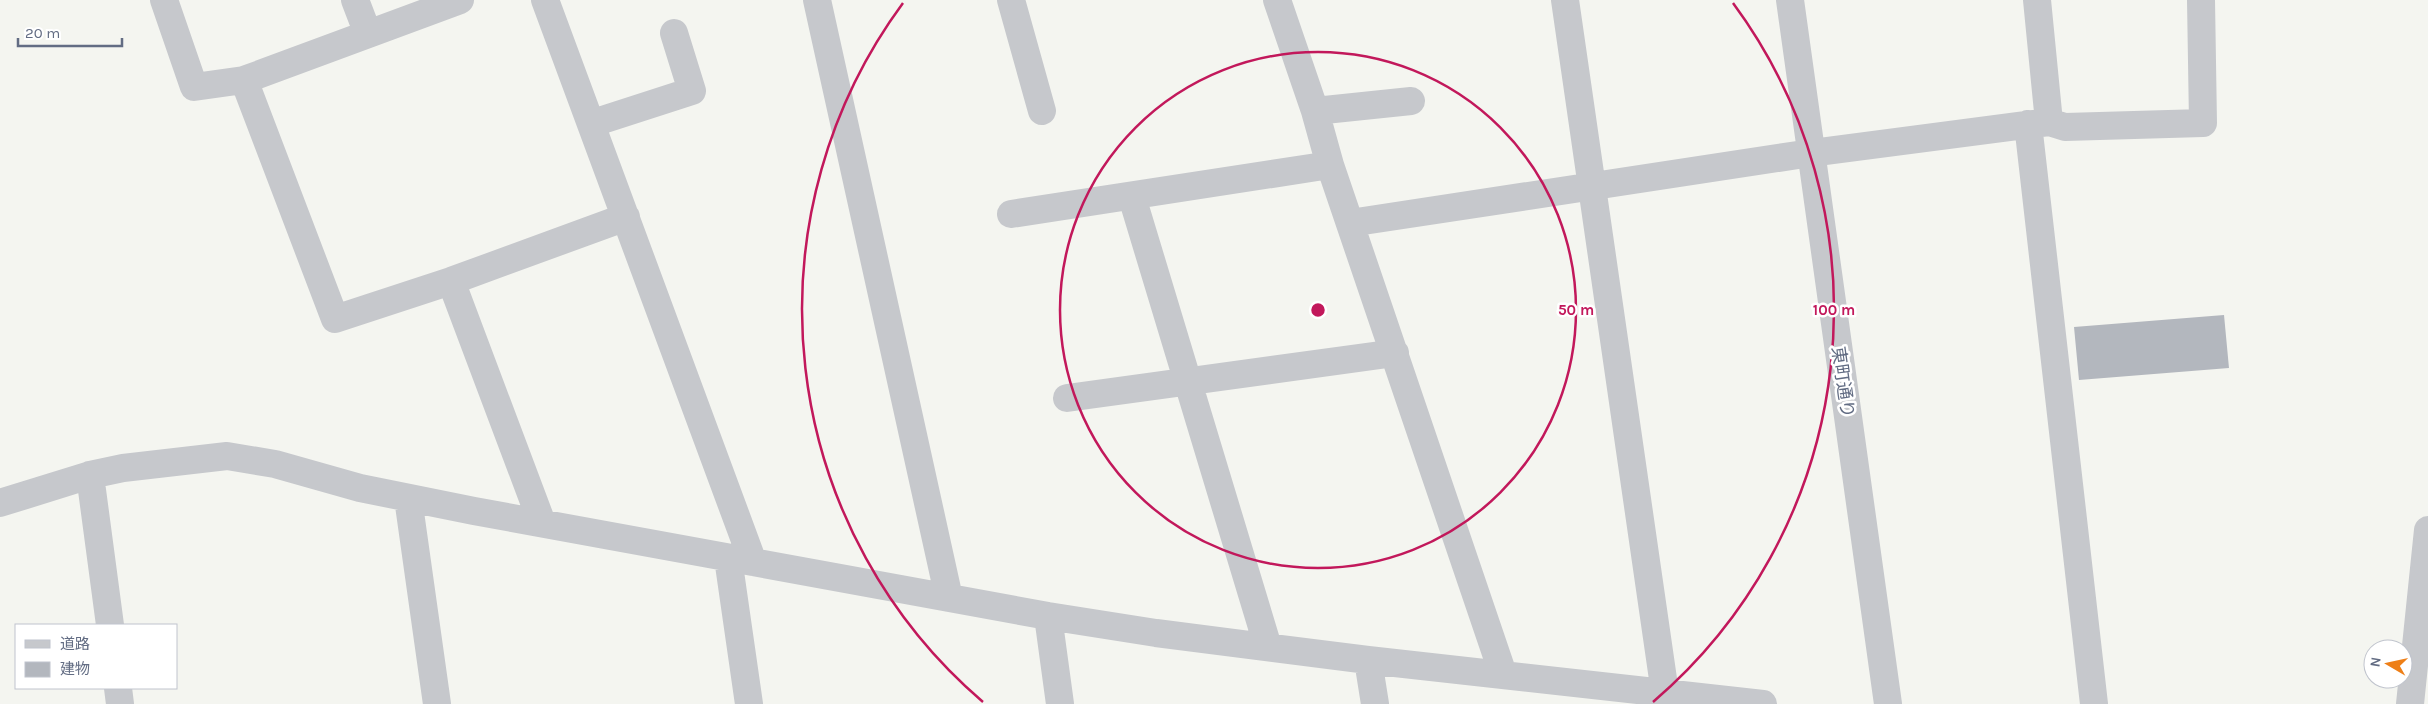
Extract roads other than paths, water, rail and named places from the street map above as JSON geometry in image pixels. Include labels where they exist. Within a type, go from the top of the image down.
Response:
[{"type":"street","points":[[164,0],[194,87],[244,80],[460,0]]},
{"type":"street","points":[[355,0],[368,34]]},
{"type":"street","points":[[545,0],[593,123],[626,217],[741,560],[749,704]]},
{"type":"street","points":[[817,0],[949,598]]},
{"type":"street","points":[[1010,0],[1042,111]]},
{"type":"street","points":[[1277,0],[1315,111],[1330,165],[1503,674]]},
{"type":"street","points":[[1565,0],[1665,693]]},
{"type":"street","name":"東町通り","points":[[1790,0],[1888,704]]},
{"type":"street","points":[[2037,0],[2038,123],[2094,704]]},
{"type":"street","points":[[1350,223],[1811,153],[2038,123],[2065,127],[2203,124],[2201,0]]},
{"type":"street","points":[[593,123],[692,91],[674,33]]},
{"type":"street","points":[[244,80],[334,319],[451,281],[626,217]]},
{"type":"street","points":[[1315,111],[1411,101]]},
{"type":"street","points":[[1011,214],[1132,197],[1330,165]]},
{"type":"street","points":[[1132,197],[1268,647]]},
{"type":"street","points":[[451,281],[542,522]]},
{"type":"street","points":[[1067,398],[1395,353]]},
{"type":"street","points":[[0,503],[90,475],[123,468],[227,456],[275,464],[360,488],[408,498],[1048,616],[1156,633],[1368,660],[1763,704]]},
{"type":"street","points":[[90,475],[110,624]]},
{"type":"street","points":[[408,498],[437,704]]},
{"type":"street","points":[[2410,704],[2428,530]]},
{"type":"street","points":[[1048,616],[1060,704]]},
{"type":"street","points":[[1368,660],[1375,704]]},
{"type":"street","points":[[118,689],[120,704]]}]
